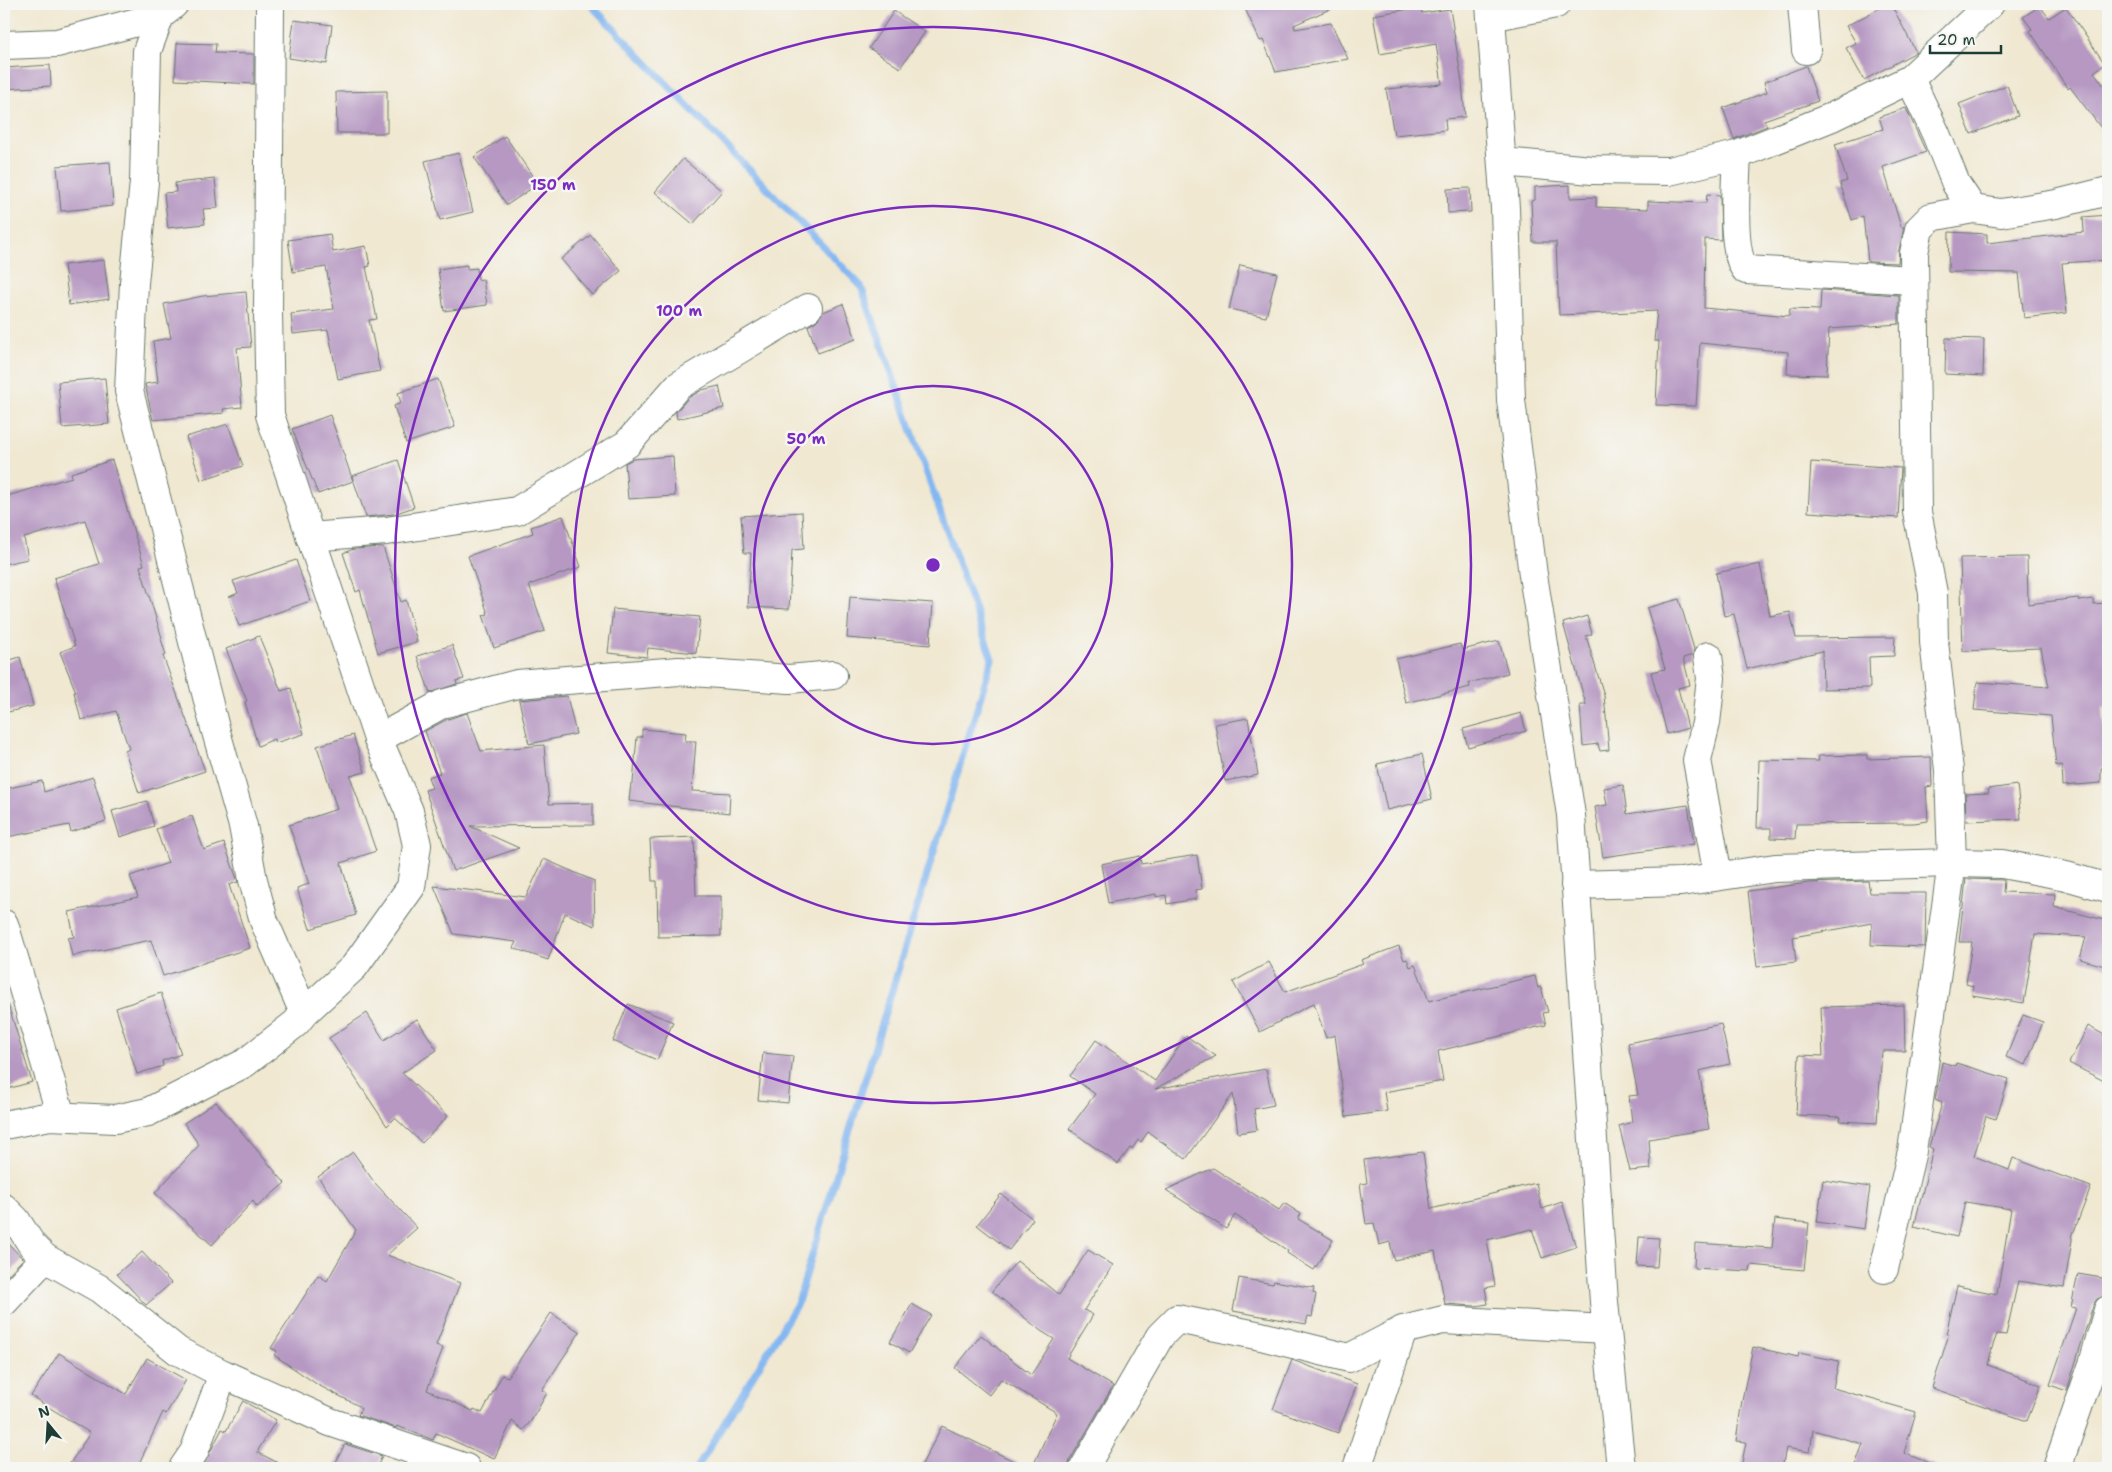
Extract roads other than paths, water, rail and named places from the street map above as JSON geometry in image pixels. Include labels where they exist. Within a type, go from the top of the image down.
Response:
[{"type":"street","points":[[4,1125],[50,1116],[115,1119],[148,1112],[245,1063],[296,1022],[354,966],[411,887],[417,845],[409,811],[378,739],[270,415],[268,313],[270,4]]},
{"type":"street","points":[[1556,4],[1491,10],[1506,217],[1511,400],[1533,575],[1570,814],[1606,1329],[1621,1468]]},
{"type":"street","points":[[1802,4],[1806,50]]},
{"type":"street","points":[[1502,162],[1592,170],[1669,171],[1737,155],[1832,116],[1910,79],[1990,4]]},
{"type":"street","points":[[4,45],[58,43],[167,10]]},
{"type":"street","points":[[167,10],[147,51],[144,182],[134,283],[129,392],[215,728],[243,826],[253,880],[264,921],[304,1013]]},
{"type":"street","points":[[1910,79],[1936,134],[1956,184],[1972,209]]},
{"type":"street","points":[[1737,155],[1737,246],[1741,265],[1746,270],[1913,280]]},
{"type":"street","points":[[1884,1269],[1912,1151],[1952,863],[1949,770],[1940,708],[1934,642],[1934,593],[1917,512],[1914,253],[1919,229],[1931,217],[1972,209],[2001,213],[2056,204],[2108,191]]},
{"type":"street","points":[[310,537],[386,530],[517,510],[627,444],[678,386],[808,308]]},
{"type":"street","points":[[1708,656],[1711,678],[1706,723],[1697,760],[1718,876]]},
{"type":"street","points":[[378,739],[442,704],[517,684],[678,671],[788,679],[833,675]]},
{"type":"street","points":[[1575,885],[1681,882],[1775,868],[1952,863],[2002,864],[2066,876],[2108,888]]},
{"type":"street","points":[[4,924],[61,1116]]},
{"type":"street","points":[[4,1208],[16,1220],[32,1245],[45,1258],[100,1289],[178,1351],[223,1374],[330,1422],[466,1468]]},
{"type":"street","points":[[4,1302],[45,1258]]},
{"type":"street","points":[[2056,1468],[2092,1364],[2108,1310]]},
{"type":"street","points":[[1084,1468],[1160,1336],[1177,1319],[1261,1336],[1349,1358],[1403,1330],[1443,1320],[1606,1329]]},
{"type":"street","points":[[1357,1468],[1403,1330]]},
{"type":"street","points":[[184,1468],[194,1452],[223,1374]]},
{"type":"waterway","points":[[590,4],[861,286],[992,659],[798,1302],[697,1468]]}]
